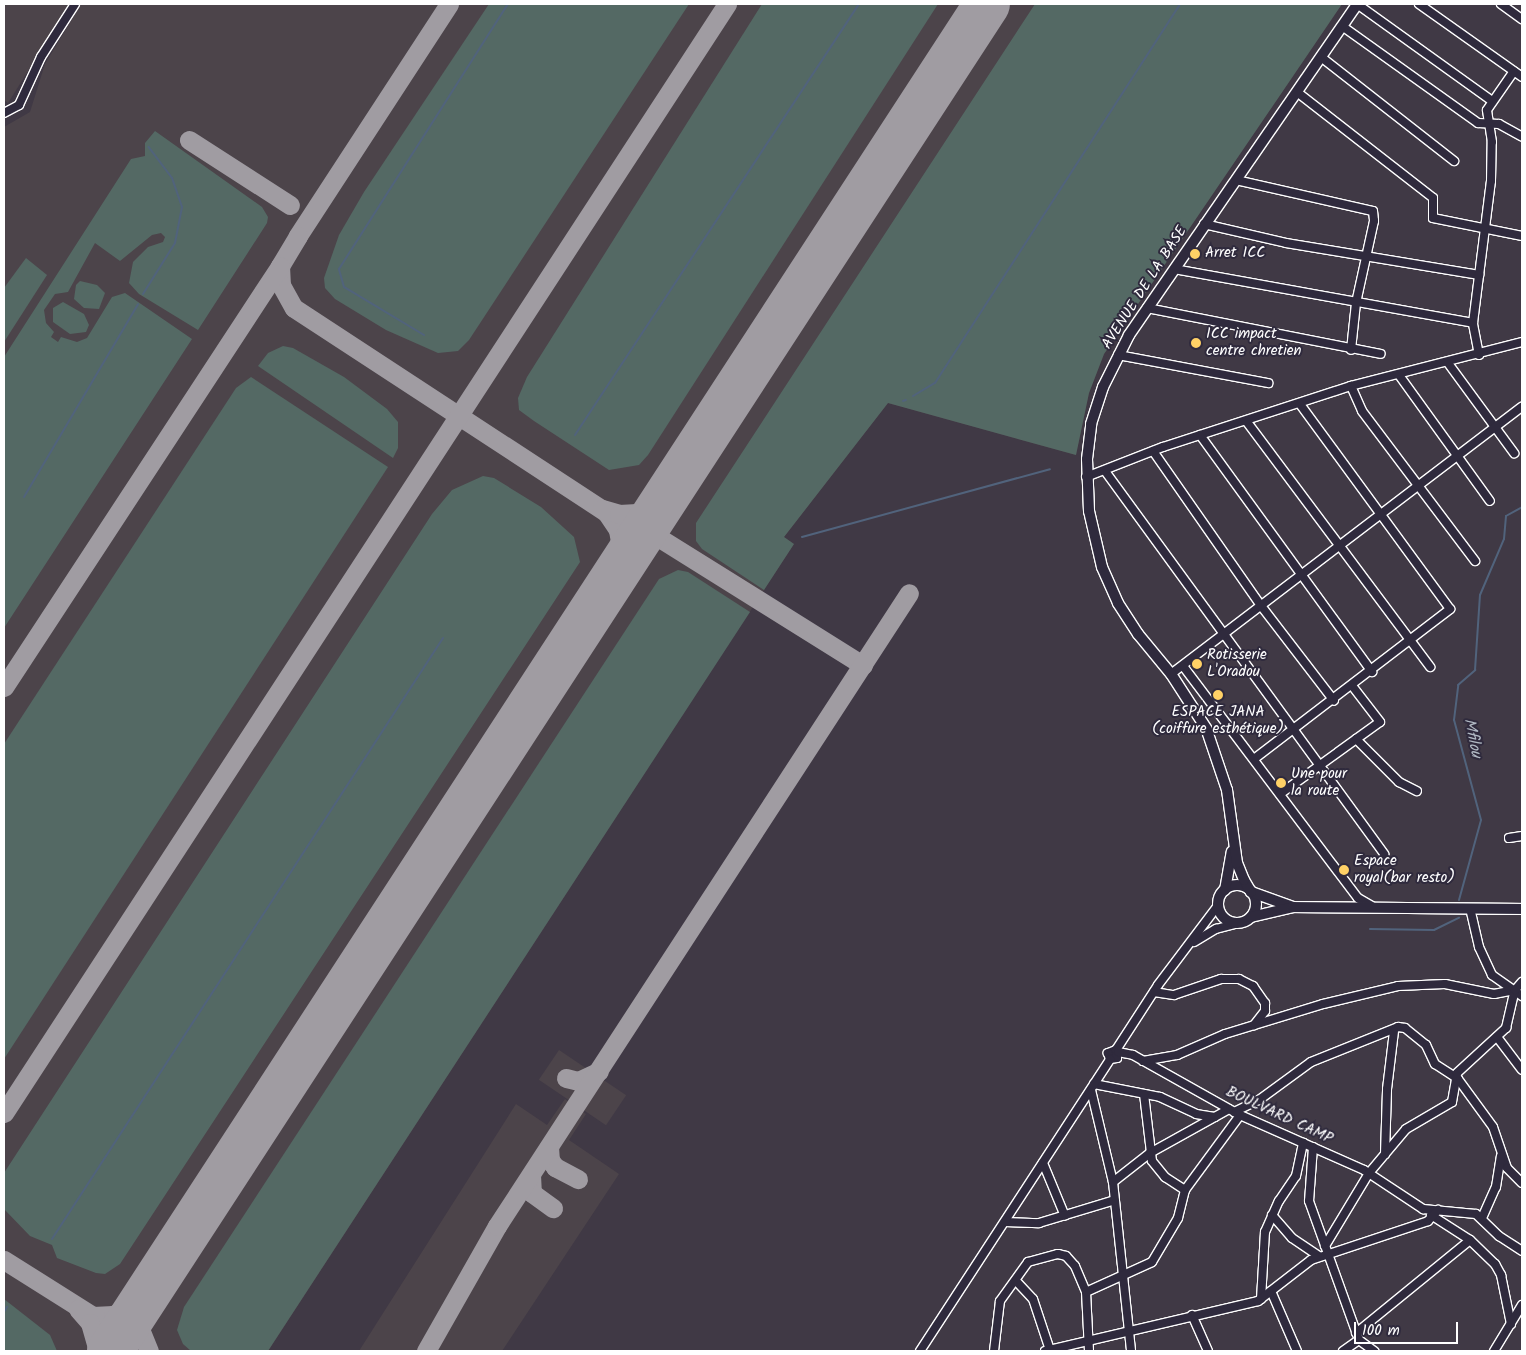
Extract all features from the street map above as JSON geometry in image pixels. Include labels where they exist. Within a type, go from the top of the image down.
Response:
[{"type":"main road","name":"AVENUE DE LA BASE","points":[[1252,892],[1238,863],[1219,761],[1206,728],[1171,674],[1138,634],[1110,586],[1094,540],[1086,477],[1091,424],[1118,354],[1146,308],[1357,4]]},
{"type":"main road","name":"AVENUE DE LA BASE","points":[[1225,890],[1233,836]]},
{"type":"main road","points":[[1293,907],[1252,892],[1242,886],[1225,890],[1218,904],[1223,916],[1240,923],[1251,917],[1293,907],[1372,906],[1522,909]]},
{"type":"main road","points":[[1251,917],[1256,907],[1252,892]]},
{"type":"street","points":[[4,113],[19,105],[41,57],[75,4]]},
{"type":"street","points":[[1357,4],[1492,101]]},
{"type":"street","points":[[1419,4],[1522,77]]},
{"type":"street","points":[[1501,4],[1522,19]]},
{"type":"street","points":[[1342,26],[1478,123],[1488,122],[1522,137]]},
{"type":"street","points":[[1321,57],[1454,161]]},
{"type":"street","points":[[1479,356],[1473,323],[1485,228],[1492,142],[1488,122],[1492,101],[1514,71]]},
{"type":"street","points":[[1297,92],[1433,198],[1433,218],[1522,236]]},
{"type":"street","points":[[1236,180],[1368,207],[1375,216],[1356,303],[1351,350]]},
{"type":"street","points":[[1204,224],[1365,256],[1479,275]]},
{"type":"street","points":[[1174,269],[1473,323]]},
{"type":"street","points":[[1146,308],[1351,350],[1380,354]]},
{"type":"street","points":[[1086,477],[1153,451],[1352,386],[1479,356],[1522,342]]},
{"type":"street","points":[[1118,354],[1268,383]]},
{"type":"street","points":[[1448,363],[1514,453]]},
{"type":"street","points":[[1399,375],[1460,456],[1490,501]]},
{"type":"street","points":[[1352,386],[1362,411],[1475,561]]},
{"type":"street","points":[[1254,758],[1353,687],[1450,607],[1300,404]]},
{"type":"street","points":[[1171,674],[1340,548],[1522,407]]},
{"type":"street","points":[[1246,422],[1430,667]]},
{"type":"street","points":[[1200,435],[1372,672]]},
{"type":"street","points":[[1153,451],[1262,607],[1334,701]]},
{"type":"street","points":[[1105,471],[1384,854]]},
{"type":"street","points":[[1183,666],[1358,898],[1372,906]]},
{"type":"street","points":[[1280,794],[1380,722],[1353,687]]},
{"type":"street","points":[[1356,739],[1399,782],[1417,791]]},
{"type":"street","points":[[1509,838],[1522,836]]},
{"type":"street","points":[[920,1351],[1093,1087],[1110,1059],[1110,1051],[1117,1051],[1154,992],[1218,904]]},
{"type":"street","points":[[1470,908],[1478,947],[1492,975],[1522,996]]},
{"type":"street","points":[[1188,946],[1216,930],[1240,923]]},
{"type":"street","points":[[1154,992],[1174,995],[1221,979],[1238,979],[1253,986],[1265,1003],[1265,1011],[1254,1025]]},
{"type":"street","points":[[1017,1282],[1033,1299],[1047,1351],[1128,1329],[1261,1299],[1326,1249],[1369,1173],[1406,1128],[1443,1110],[1452,1102],[1460,1068],[1506,1028],[1515,990],[1522,982]]},
{"type":"street","points":[[1144,1061],[1177,1054],[1254,1025],[1336,1000],[1408,984],[1445,984],[1494,994],[1515,990]]},
{"type":"street","points":[[1113,1182],[1150,1153],[1215,1117],[1234,1112],[1259,1100],[1302,1067],[1405,1028],[1426,1045],[1435,1064],[1458,1079],[1493,1127],[1501,1156],[1514,1177],[1522,1183]]},
{"type":"street","points":[[1385,1154],[1386,1089],[1394,1031]]},
{"type":"street","points":[[1497,1037],[1522,1070]]},
{"type":"street","name":"BOULVARD CAMP","points":[[1117,1051],[1144,1061],[1234,1112],[1369,1173],[1427,1209]]},
{"type":"street","points":[[1093,1087],[1160,1096],[1196,1114],[1215,1117]]},
{"type":"street","points":[[1093,1087],[1113,1182],[1131,1351]]},
{"type":"street","points":[[1144,1094],[1150,1153],[1165,1177],[1185,1190]]},
{"type":"street","points":[[1086,1292],[1152,1262],[1178,1218],[1185,1190],[1234,1112]]},
{"type":"street","points":[[1261,1299],[1262,1244],[1272,1215],[1296,1176],[1303,1143]]},
{"type":"street","points":[[1313,1147],[1308,1193],[1357,1337],[1374,1351]]},
{"type":"street","points":[[1482,1218],[1496,1187],[1501,1156]]},
{"type":"street","points":[[1043,1163],[1065,1216]]},
{"type":"street","points":[[1005,1222],[1032,1224],[1065,1216],[1114,1200]]},
{"type":"street","points":[[1427,1209],[1470,1211],[1482,1218],[1499,1236],[1522,1251]]},
{"type":"street","points":[[1427,1209],[1434,1218],[1470,1240],[1499,1270],[1511,1324]]},
{"type":"street","points":[[1326,1249],[1434,1218],[1438,1210]]},
{"type":"street","points":[[1272,1215],[1292,1238],[1319,1256]]},
{"type":"street","points":[[1343,1351],[1470,1240]]},
{"type":"street","points":[[994,1351],[1000,1301],[1017,1282],[1028,1262],[1062,1255],[1075,1266],[1086,1292],[1089,1351]]},
{"type":"street","points":[[1271,1291],[1297,1351]]},
{"type":"street","points":[[1494,1351],[1522,1306]]},
{"type":"street","points":[[1192,1315],[1208,1351]]},
{"type":"shaded area","points":[[4,4],[70,4],[8,103],[4,100]]},
{"type":"shaded area","points":[[81,4],[1342,4],[1104,354],[1089,393],[1076,455],[888,403],[784,537],[794,544],[268,1351],[4,1351],[4,127],[30,112],[45,64]]},
{"type":"shaded area","points":[[559,1050],[626,1095],[606,1125],[539,1080]]},
{"type":"shaded area","points":[[565,1099],[586,1114],[569,1140],[619,1174],[502,1351],[359,1351],[516,1104],[547,1125]]},
{"type":"green space","points":[[489,4],[689,4],[469,340],[458,351],[438,353],[386,330],[335,299],[325,288],[324,278],[339,235],[364,192]]},
{"type":"green space","points":[[762,4],[938,4],[648,455],[639,465],[609,470],[519,410],[518,398],[527,377]]},
{"type":"green space","points":[[1035,4],[1342,4],[1104,354],[1089,393],[1076,455],[888,403],[784,537],[794,544],[764,590],[702,549],[696,541],[696,523]]},
{"type":"green space","points":[[155,131],[262,207],[268,217],[267,223],[198,330],[139,294],[129,283],[133,262],[148,247],[163,242],[165,237],[161,233],[152,235],[120,261],[95,243],[68,292],[55,294],[44,310],[46,323],[54,332],[51,337],[58,342],[61,337],[77,342],[87,338],[112,297],[125,293],[192,339],[4,628],[4,357],[131,159],[145,156],[145,143]]},
{"type":"green space","points":[[26,258],[47,275],[4,342],[4,288]]},
{"type":"green space","points":[[80,281],[97,285],[105,293],[99,309],[84,308],[74,299],[76,285]]},
{"type":"green space","points":[[63,302],[84,314],[89,325],[86,332],[70,334],[53,322],[53,308]]},
{"type":"green space","points":[[283,346],[293,348],[344,377],[387,409],[398,422],[398,448],[393,458],[258,366],[268,353]]},
{"type":"green space","points":[[251,377],[388,467],[4,1059],[4,744],[236,388]]},
{"type":"green space","points":[[483,476],[494,478],[541,507],[574,537],[580,562],[120,1264],[105,1274],[96,1273],[57,1258],[52,1245],[30,1236],[4,1209],[4,1173],[432,514],[452,490]]},
{"type":"green space","points":[[678,570],[688,572],[750,612],[268,1351],[191,1351],[183,1344],[177,1330],[184,1307],[659,579]]},
{"type":"green space","points":[[4,1299],[50,1335],[57,1351],[4,1351]]},
{"type":"waterway","points":[[424,335],[344,287],[339,269],[508,4]]},
{"type":"waterway","points":[[575,435],[859,4]]},
{"type":"waterway","points":[[913,396],[935,383],[1180,4]]},
{"type":"waterway","points":[[143,294],[175,243],[182,207],[172,178],[149,147]]},
{"type":"waterway","points":[[24,497],[138,304]]},
{"type":"waterway","points":[[802,537],[1050,469]]},
{"type":"waterway","name":"Mfilou","points":[[1459,900],[1481,820],[1454,720],[1458,685],[1475,670],[1480,595],[1504,539],[1506,516],[1522,507]]},
{"type":"waterway","points":[[52,1239],[443,638]]},
{"type":"waterway","name":"Mfilou","points":[[1370,929],[1434,930],[1459,918]]},
{"type":"waterway","points":[[4,1312],[7,1307]]},
{"type":"taxiway","points":[[449,4],[280,266],[281,285],[294,308],[606,512],[618,530],[621,547],[613,579]]},
{"type":"taxiway","points":[[4,1113],[727,4]]},
{"type":"taxiway","points":[[189,140],[290,205]]},
{"type":"taxiway","points":[[4,687],[280,266]]},
{"type":"taxiway","points":[[602,509],[619,514],[637,513],[666,498]]},
{"type":"taxiway","points":[[645,529],[863,665]]},
{"type":"taxiway","points":[[426,1351],[497,1226],[909,593]]},
{"type":"taxiway","points":[[566,1078],[578,1081],[599,1071]]},
{"type":"taxiway","points":[[549,1147],[550,1160],[555,1167],[578,1179]]},
{"type":"taxiway","points":[[531,1175],[532,1193],[553,1208]]},
{"type":"taxiway","points":[[4,1260],[93,1316],[113,1315],[142,1301]]},
{"type":"taxiway","points":[[142,1301],[138,1324],[149,1351]]},
{"type":"taxiway","points":[[78,1309],[90,1323],[98,1351]]},
{"type":"runway","points":[[110,1351],[987,4]]},
{"type":"place","name":"Arret ICC","points":[[1195,254]]},
{"type":"place","name":"ICC impact centre chretien","points":[[1196,343]]},
{"type":"place","name":"Rotisserie L'Oradou","points":[[1197,664]]},
{"type":"place","name":"ESPACE JANA (coiffure esthétique)","points":[[1218,695]]},
{"type":"place","name":"Une pour la route","points":[[1281,783]]},
{"type":"place","name":"Espace royal(bar resto)","points":[[1344,870]]}]
